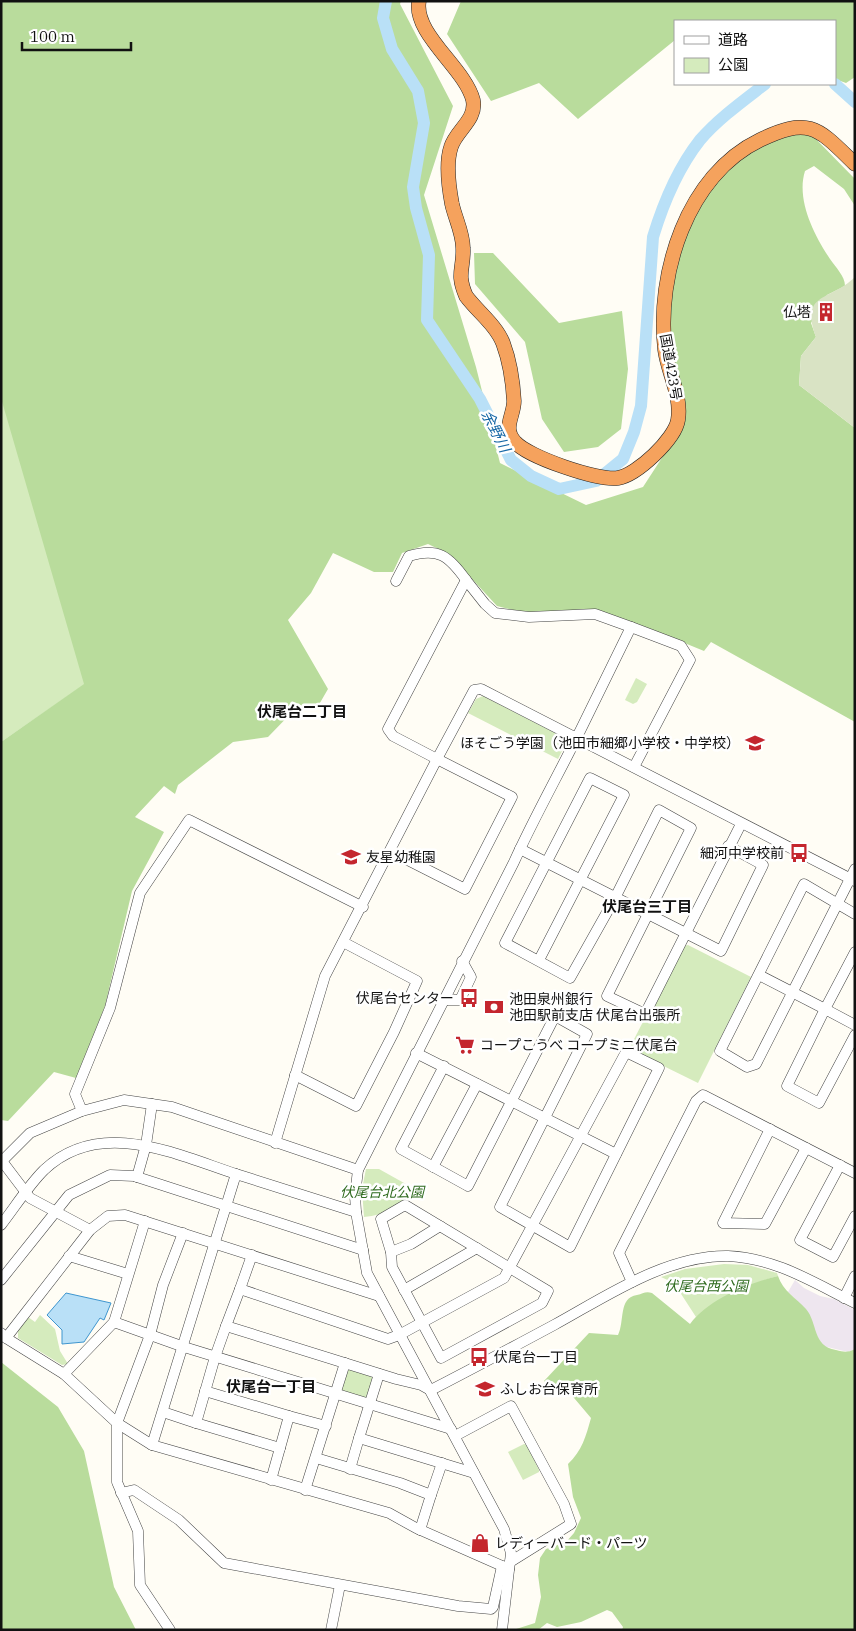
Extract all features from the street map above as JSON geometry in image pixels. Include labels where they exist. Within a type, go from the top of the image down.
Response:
[{"type":"highway","name":"国道423号","points":[[419,1],[419,13],[424,26],[473,99],[472,114],[451,147],[450,194],[463,249],[459,272],[462,288],[466,296],[499,336],[505,351],[514,399],[508,429],[515,442],[531,453],[560,466],[611,478],[626,475],[663,447],[670,439],[678,420],[677,396],[665,352],[664,294],[675,249],[695,203],[710,180],[729,160],[751,144],[782,130],[800,126],[821,134],[855,164]]},
{"type":"street","points":[[396,581],[410,556],[427,550],[447,557],[484,604],[495,613],[529,617],[595,614],[681,646],[690,660],[634,767]]},
{"type":"street","points":[[390,851],[465,889],[512,797],[392,736],[388,729],[466,580]]},
{"type":"street","points":[[121,1493],[134,1490],[160,1506],[179,1520],[224,1563],[458,1606],[491,1609],[493,1607],[511,1553],[504,1529],[367,1273],[356,1212],[355,1195],[358,1170],[631,627]]},
{"type":"street","points":[[275,1143],[325,976],[474,690],[482,689],[741,824],[853,876],[838,903],[792,992],[756,1064],[747,1067],[720,1051],[804,884],[838,903],[855,914]]},
{"type":"street","points":[[538,960],[624,796],[590,778],[505,943],[570,978],[615,898],[659,810],[691,828],[607,996],[645,1014],[684,933],[741,824]]},
{"type":"street","points":[[82,1111],[75,1094],[110,1008],[140,893],[189,820],[362,907]]},
{"type":"street","points":[[520,849],[720,952],[763,865],[728,846]]},
{"type":"street","points":[[295,1075],[356,1106],[394,1032],[417,981],[343,942]]},
{"type":"street","points":[[855,952],[787,1086],[820,1103],[855,1035]]},
{"type":"street","points":[[443,1000],[460,1000],[470,977],[462,961]]},
{"type":"street","points":[[759,975],[855,1024]]},
{"type":"street","points":[[240,1288],[388,1339],[422,1323],[504,1278],[534,1226],[583,1136],[626,1052],[659,1068],[570,1247],[534,1226],[500,1207],[588,1034],[555,1016],[468,1186],[401,1149],[444,1066]]},
{"type":"street","points":[[416,1053],[616,1154]]},
{"type":"street","points":[[433,1167],[477,1084]]},
{"type":"street","points":[[632,1282],[619,1253],[696,1101],[704,1095],[855,1172]]},
{"type":"street","points":[[90,1230],[30,1198],[2,1161],[30,1133],[82,1111],[124,1100],[172,1108],[358,1170]]},
{"type":"street","points":[[137,1177],[146,1145],[152,1104]]},
{"type":"street","points":[[770,1129],[723,1223],[765,1224],[806,1148]]},
{"type":"street","points":[[3,1221],[44,1170],[75,1149],[109,1141],[146,1145],[356,1212]]},
{"type":"street","points":[[840,1165],[800,1240],[833,1257],[855,1216]]},
{"type":"street","points":[[152,1445],[184,1347],[236,1174]]},
{"type":"street","points":[[1,1280],[70,1196],[110,1175],[137,1177],[363,1250]]},
{"type":"street","points":[[405,1205],[440,1226],[548,1291],[542,1303],[441,1358],[392,1267],[391,1252],[381,1218],[405,1205]]},
{"type":"street","points":[[379,1296],[125,1215],[108,1216],[90,1230],[4,1335],[64,1374],[117,1423],[152,1445],[389,1513],[420,1530],[507,1566]]},
{"type":"street","points":[[64,1374],[114,1322],[145,1221]]},
{"type":"street","points":[[391,1252],[411,1244],[440,1226]]},
{"type":"street","points":[[170,1630],[140,1585],[138,1531],[116,1482],[117,1423],[150,1335],[163,1285],[183,1233]]},
{"type":"street","points":[[404,1290],[477,1248]]},
{"type":"street","points":[[196,1422],[215,1356],[252,1255]]},
{"type":"street","points":[[70,1256],[128,1274]]},
{"type":"street","points":[[431,1390],[632,1282],[697,1258],[729,1256],[773,1264],[786,1268],[855,1303]]},
{"type":"street","points":[[844,1298],[855,1276]]},
{"type":"street","points":[[114,1322],[184,1347],[336,1394],[453,1433],[510,1406],[564,1504],[571,1524],[507,1566]]},
{"type":"street","points":[[226,1326],[379,1374],[421,1385],[431,1390]]},
{"type":"street","points":[[305,1490],[345,1363]]},
{"type":"street","points":[[350,1468],[379,1374]]},
{"type":"street","points":[[205,1391],[326,1426]]},
{"type":"street","points":[[163,1412],[280,1448]]},
{"type":"street","points":[[271,1480],[289,1416]]},
{"type":"street","points":[[359,1438],[474,1473]]},
{"type":"street","points":[[316,1458],[400,1483],[431,1496]]},
{"type":"street","points":[[420,1530],[442,1464]]},
{"type":"street","points":[[502,1630],[507,1566]]},
{"type":"street","points":[[332,1630],[340,1585]]},
{"type":"shaded area","points":[[795,1280],[804,1288],[820,1296],[834,1299],[855,1310],[855,1349],[848,1352],[823,1346],[815,1334],[807,1311],[788,1292]]},
{"type":"green space","points":[[1,1],[401,1],[400,4],[453,106],[424,195],[476,367],[500,463],[586,505],[643,487],[680,430],[670,341],[670,297],[680,250],[693,220],[713,185],[731,165],[767,142],[797,131],[809,132],[855,179],[855,206],[844,189],[814,166],[805,171],[803,194],[808,217],[824,250],[842,275],[845,286],[827,295],[811,323],[816,337],[801,356],[799,385],[855,428],[855,722],[711,642],[704,651],[648,628],[592,609],[526,613],[497,606],[449,554],[428,544],[402,553],[393,572],[374,572],[333,553],[311,593],[288,620],[328,689],[317,708],[299,705],[268,737],[233,742],[178,785],[175,794],[164,786],[135,817],[164,832],[132,891],[105,1006],[76,1078],[54,1072],[8,1121],[1,1120],[1,742],[84,684],[1,398]]},
{"type":"green space","points":[[461,1],[855,1],[855,77],[846,83],[836,79],[836,20],[674,20],[674,41],[578,119],[539,83],[491,101],[447,34]]},
{"type":"green space","points":[[474,253],[493,253],[559,323],[622,311],[628,369],[621,429],[598,447],[564,452],[542,419],[525,342],[475,284]]},
{"type":"green space","points":[[855,277],[855,428],[799,385],[801,356],[816,337],[812,323],[814,305],[820,299]]},
{"type":"green space","points":[[1,389],[85,684],[1,742]]},
{"type":"green space","points":[[636,678],[647,684],[637,702],[633,704],[625,700]]},
{"type":"green space","points":[[483,696],[563,737],[566,743],[558,759],[468,713],[476,699]]},
{"type":"green space","points":[[688,945],[751,977],[698,1083],[629,1049],[682,946]]},
{"type":"green space","name":"伏尾台北公園","points":[[366,1169],[379,1169],[413,1188],[398,1205],[386,1212],[364,1217],[362,1189]]},
{"type":"green space","name":"伏尾台⻄公園","points":[[724,1264],[748,1265],[777,1273],[778,1276],[756,1283],[736,1293],[696,1317],[674,1283],[661,1277],[685,1269]]},
{"type":"green space","points":[[778,1276],[786,1290],[810,1315],[816,1333],[823,1344],[828,1348],[843,1352],[855,1349],[855,1630],[622,1630],[623,1627],[612,1612],[607,1610],[581,1622],[557,1627],[547,1623],[538,1630],[513,1630],[535,1623],[541,1597],[538,1575],[540,1558],[546,1549],[566,1542],[574,1533],[581,1518],[573,1497],[568,1464],[580,1448],[591,1418],[569,1392],[553,1387],[544,1381],[589,1333],[618,1335],[624,1305],[631,1297],[646,1292],[652,1293],[690,1324],[708,1307],[730,1293]]},
{"type":"green space","points":[[40,1315],[55,1329],[60,1351],[68,1364],[62,1365],[18,1338],[18,1330],[28,1317],[35,1322]]},
{"type":"green space","points":[[1,1362],[58,1407],[84,1451],[114,1587],[136,1630],[1,1630]]},
{"type":"green space","points":[[349,1368],[372,1375],[373,1379],[368,1396],[365,1398],[343,1392],[341,1389],[346,1370]]},
{"type":"green space","points":[[524,1444],[527,1445],[539,1472],[523,1480],[508,1452]]},
{"type":"water","points":[[66,1293],[111,1303],[104,1320],[100,1318],[84,1342],[62,1344],[62,1330],[47,1315]]},
{"type":"waterway","name":"余野川","points":[[386,1],[383,18],[392,49],[418,91],[424,123],[413,187],[416,208],[429,255],[427,320],[480,399],[511,460],[531,476],[559,489],[596,481],[623,459],[634,432],[641,406],[653,237],[661,212],[678,174],[700,140],[723,118],[764,85]]},
{"type":"waterway","name":"余野川","points":[[836,85],[855,102]]},
{"type":"place","name":"仏塔","points":[[826,312]]},
{"type":"place","name":"ほそごう学園（池田市細郷小学校・中学校）","points":[[755,743]]},
{"type":"place","name":"細河中学校前","points":[[799,853]]},
{"type":"place","name":"友星幼稚園","points":[[351,857]]},
{"type":"place","name":"伏尾台センター","points":[[469,998]]},
{"type":"place","name":"池田泉州銀行 池田駅前支店 伏尾台出張所","points":[[494,1007]]},
{"type":"place","name":"コープこうべ コープミニ伏尾台","points":[[465,1045]]},
{"type":"place","name":"伏尾台一丁目","points":[[479,1357]]},
{"type":"place","name":"ふしお台保育所","points":[[485,1389]]},
{"type":"place","name":"レディーバード・パーツ","points":[[480,1543]]},
{"type":"district","name":"伏尾台二丁目","points":[[302,711]]},
{"type":"district","name":"伏尾台三丁目","points":[[647,906]]},
{"type":"district","name":"伏尾台一丁目","points":[[271,1386]]}]
